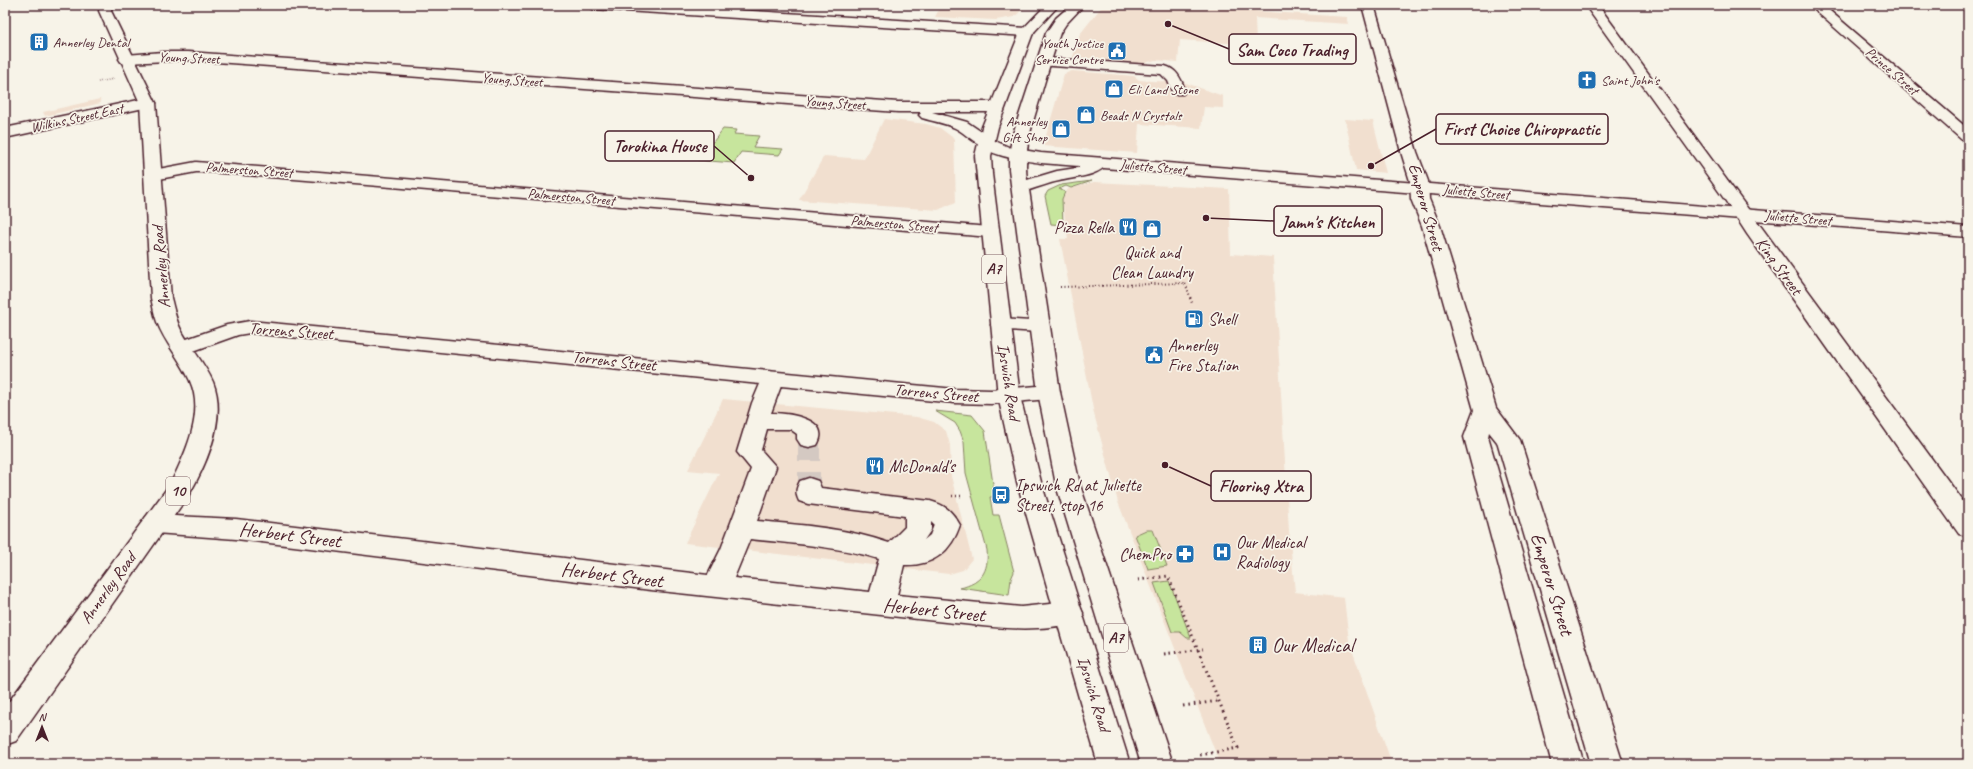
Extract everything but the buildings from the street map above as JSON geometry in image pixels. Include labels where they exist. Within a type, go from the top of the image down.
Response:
[{"type":"main road","name":"Annerley Road","points":[[5,731],[181,487],[194,461],[202,439],[205,419],[206,399],[203,383],[166,321],[161,298],[148,103],[126,59],[105,11],[106,5]]},
{"type":"main road","points":[[593,5],[1027,32]]},
{"type":"main road","name":"Ipswich Road","points":[[1053,5],[1027,32],[997,107],[986,142],[984,168],[1000,326],[1009,396],[1029,482],[1114,764]]},
{"type":"main road","name":"A7","points":[[1078,5],[1056,27],[1022,134],[1016,162],[1039,326],[1050,392],[1074,506],[1157,764]]},
{"type":"main road","name":"Emperor Street","points":[[1368,5],[1409,152],[1417,171],[1420,199],[1431,226],[1485,410],[1508,440],[1607,764]]},
{"type":"main road","name":"King Street","points":[[1591,5],[1757,237],[1968,527]]},
{"type":"main road","name":"Prince Street","points":[[1815,5],[1968,137]]},
{"type":"main road","name":"Young Street","points":[[126,59],[163,56],[188,56],[898,108],[997,107]]},
{"type":"main road","points":[[1044,62],[1165,70],[1175,80],[1178,91]]},
{"type":"main road","name":"Wilkins Street East","points":[[5,133],[148,103]]},
{"type":"main road","name":"Young Street","points":[[898,108],[961,125],[986,142]]},
{"type":"main road","name":"Juliette Street","points":[[986,142],[1017,154],[1100,162],[1968,232]]},
{"type":"main road","points":[[1020,187],[1057,176],[1081,172],[1100,162]]},
{"type":"main road","name":"Palmerston Street","points":[[154,175],[196,166],[211,166],[990,232]]},
{"type":"main road","points":[[1000,326],[1039,326]]},
{"type":"main road","name":"Torrens Street","points":[[182,348],[234,329],[250,327],[774,377],[955,396],[1009,396],[1050,392]]},
{"type":"main road","points":[[717,586],[741,529],[764,467],[749,452],[757,422],[774,377]]},
{"type":"main road","name":"Emperor Street","points":[[1485,410],[1476,437],[1568,764]]},
{"type":"main road","points":[[757,422],[790,421],[803,425],[809,432],[809,439]]},
{"type":"main road","points":[[741,529],[855,542],[893,554],[913,555],[932,550],[943,538],[947,525],[941,514],[927,509],[808,495],[809,487]]},
{"type":"main road","name":"Herbert Street","points":[[155,524],[236,529],[717,586],[1004,617],[1069,613]]},
{"type":"main road","points":[[881,604],[893,554]]},
{"type":"path","points":[[98,82],[115,78]]},
{"type":"path","points":[[1060,287],[1185,283],[1193,305]]},
{"type":"path","points":[[952,496],[964,496]]},
{"type":"path","points":[[1138,580],[1168,576],[1238,748],[1200,755]]},
{"type":"path","points":[[1164,654],[1203,649]]},
{"type":"path","points":[[1183,706],[1218,701]]},
{"type":"shaded area","points":[[941,5],[1028,5],[1014,17],[996,20],[935,17]]},
{"type":"shaded area","points":[[1103,5],[1254,5],[1255,11],[1347,17],[1349,24],[1255,18],[1256,45],[1180,40],[1178,62],[1155,60],[1141,64],[1072,60],[1080,34]]},
{"type":"shaded area","points":[[1072,71],[1134,76],[1139,80],[1183,82],[1223,96],[1223,108],[1204,107],[1201,128],[1139,124],[1137,153],[1043,146],[1064,74]]},
{"type":"shaded area","points":[[100,99],[101,103],[45,116],[43,112]]},
{"type":"shaded area","points":[[884,119],[926,124],[940,128],[952,137],[954,140],[956,202],[938,210],[799,200],[824,156],[864,159]]},
{"type":"shaded area","points":[[1345,119],[1373,121],[1386,173],[1356,170]]},
{"type":"shaded area","points":[[1094,182],[1229,189],[1231,254],[1273,257],[1289,531],[1295,592],[1344,598],[1349,641],[1392,764],[1220,764],[1118,502],[1094,414],[1060,239],[1068,239],[1062,199],[1068,189]]},
{"type":"shaded area","points":[[723,399],[917,417],[934,422],[946,431],[950,445],[951,476],[972,559],[963,570],[949,574],[685,543],[719,473],[688,470]]},
{"type":"green space","points":[[723,129],[736,130],[734,134],[759,136],[753,147],[783,149],[779,155],[741,152],[734,163],[697,160],[702,153],[669,150],[677,140],[713,142]]},
{"type":"green space","points":[[1092,181],[1071,188],[1066,186],[1059,189],[1065,192],[1062,199],[1063,225],[1051,224],[1045,196],[1048,191],[1061,185]]},
{"type":"green space","points":[[935,411],[972,415],[985,431],[995,497],[990,497],[993,515],[999,515],[1014,572],[1011,579],[1009,595],[960,588],[973,583],[982,575],[987,565],[987,550],[966,473],[964,442],[960,431],[955,423]]},
{"type":"green space","points":[[1146,530],[1153,530],[1167,566],[1148,569],[1135,535]]},
{"type":"green space","points":[[1169,581],[1191,638],[1187,638],[1180,632],[1172,632],[1154,583]]},
{"type":"tunnel","points":[[809,439],[809,487]]},
{"type":"place","name":"Sam Coco Trading","points":[[1168,24]]},
{"type":"place","name":"Annerley Dental","points":[[39,42]]},
{"type":"place","name":"Youth Justice Service Centre","points":[[1117,51]]},
{"type":"place","name":"Saint John's","points":[[1587,80]]},
{"type":"place","name":"Eli Land Stone","points":[[1114,89]]},
{"type":"place","name":"Beads N Crystals","points":[[1086,115]]},
{"type":"place","name":"Annerley Gift Shop","points":[[1061,129]]},
{"type":"place","name":"First Choice Chiropractic","points":[[1371,166]]},
{"type":"place","name":"Torokina House","points":[[751,178]]},
{"type":"place","name":"Jamn's Kitchen","points":[[1206,218]]},
{"type":"place","name":"Pizza Rella","points":[[1128,227]]},
{"type":"place","name":"Quick and Clean Laundry","points":[[1152,229]]},
{"type":"place","name":"Shell","points":[[1194,319]]},
{"type":"place","name":"Annerley Fire Station","points":[[1154,355]]},
{"type":"place","name":"Flooring Xtra","points":[[1165,465]]},
{"type":"place","name":"McDonald's","points":[[875,466]]},
{"type":"place","name":"Ipswich Rd at Juliette Street, stop 16","points":[[1001,495]]},
{"type":"place","name":"Our Medical Radiology","points":[[1222,552]]},
{"type":"place","name":"ChemPro","points":[[1185,554]]},
{"type":"place","name":"Our Medical","points":[[1258,645]]}]
